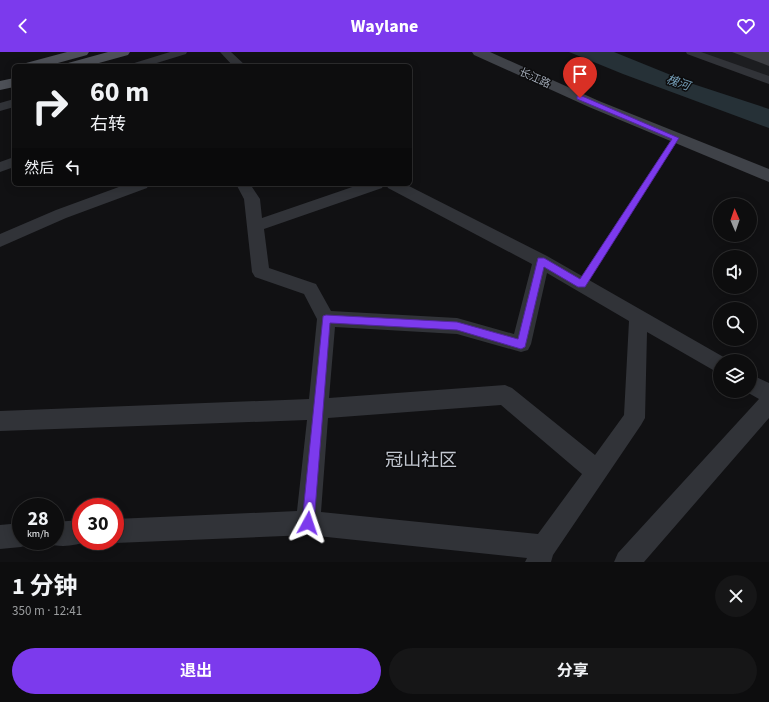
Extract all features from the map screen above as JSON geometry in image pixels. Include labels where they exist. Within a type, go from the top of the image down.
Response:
[{"type":"main road","points":[[37,64],[82,52]]},
{"type":"main road","points":[[80,64],[123,52]]},
{"type":"main road","name":"长江路","points":[[479,52],[594,104],[769,176]]},
{"type":"main road","points":[[0,74],[12,71]]},
{"type":"main road","points":[[0,86],[12,83]]},
{"type":"street","points":[[142,64],[182,52]]},
{"type":"street","points":[[225,52],[238,64]]},
{"type":"street","points":[[691,52],[769,80]]},
{"type":"street","points":[[0,107],[12,104]]},
{"type":"street","points":[[0,167],[12,163]]},
{"type":"street","points":[[0,241],[61,214],[137,186]]},
{"type":"street","points":[[244,186],[252,199],[261,272],[310,289],[326,319],[308,523]]},
{"type":"street","points":[[255,226],[371,186]]},
{"type":"street","points":[[397,186],[541,261],[713,361]]},
{"type":"street","points":[[326,319],[457,326],[521,344],[541,261]]},
{"type":"street","points":[[124,531],[308,523],[541,554],[634,418],[638,318]]},
{"type":"street","points":[[757,387],[769,394]]},
{"type":"street","points":[[0,421],[318,408],[505,395],[596,472]]},
{"type":"street","points":[[627,562],[769,403]]},
{"type":"street","points":[[0,536],[12,535]]},
{"type":"lane","points":[[582,284],[676,138]]},
{"type":"shaded area","points":[[691,52],[769,52],[769,80]]},
{"type":"water","name":"槐河","points":[[569,52],[614,52],[693,84],[769,109],[769,128],[623,74]]},
{"type":"building","points":[[732,52],[769,52],[769,66]]},
{"type":"district","name":"冠山社区","points":[[421,460]]},
{"type":"route","points":[[308,523],[326,319],[457,326],[521,344],[541,261],[582,284],[676,138],[580,98]]}]
